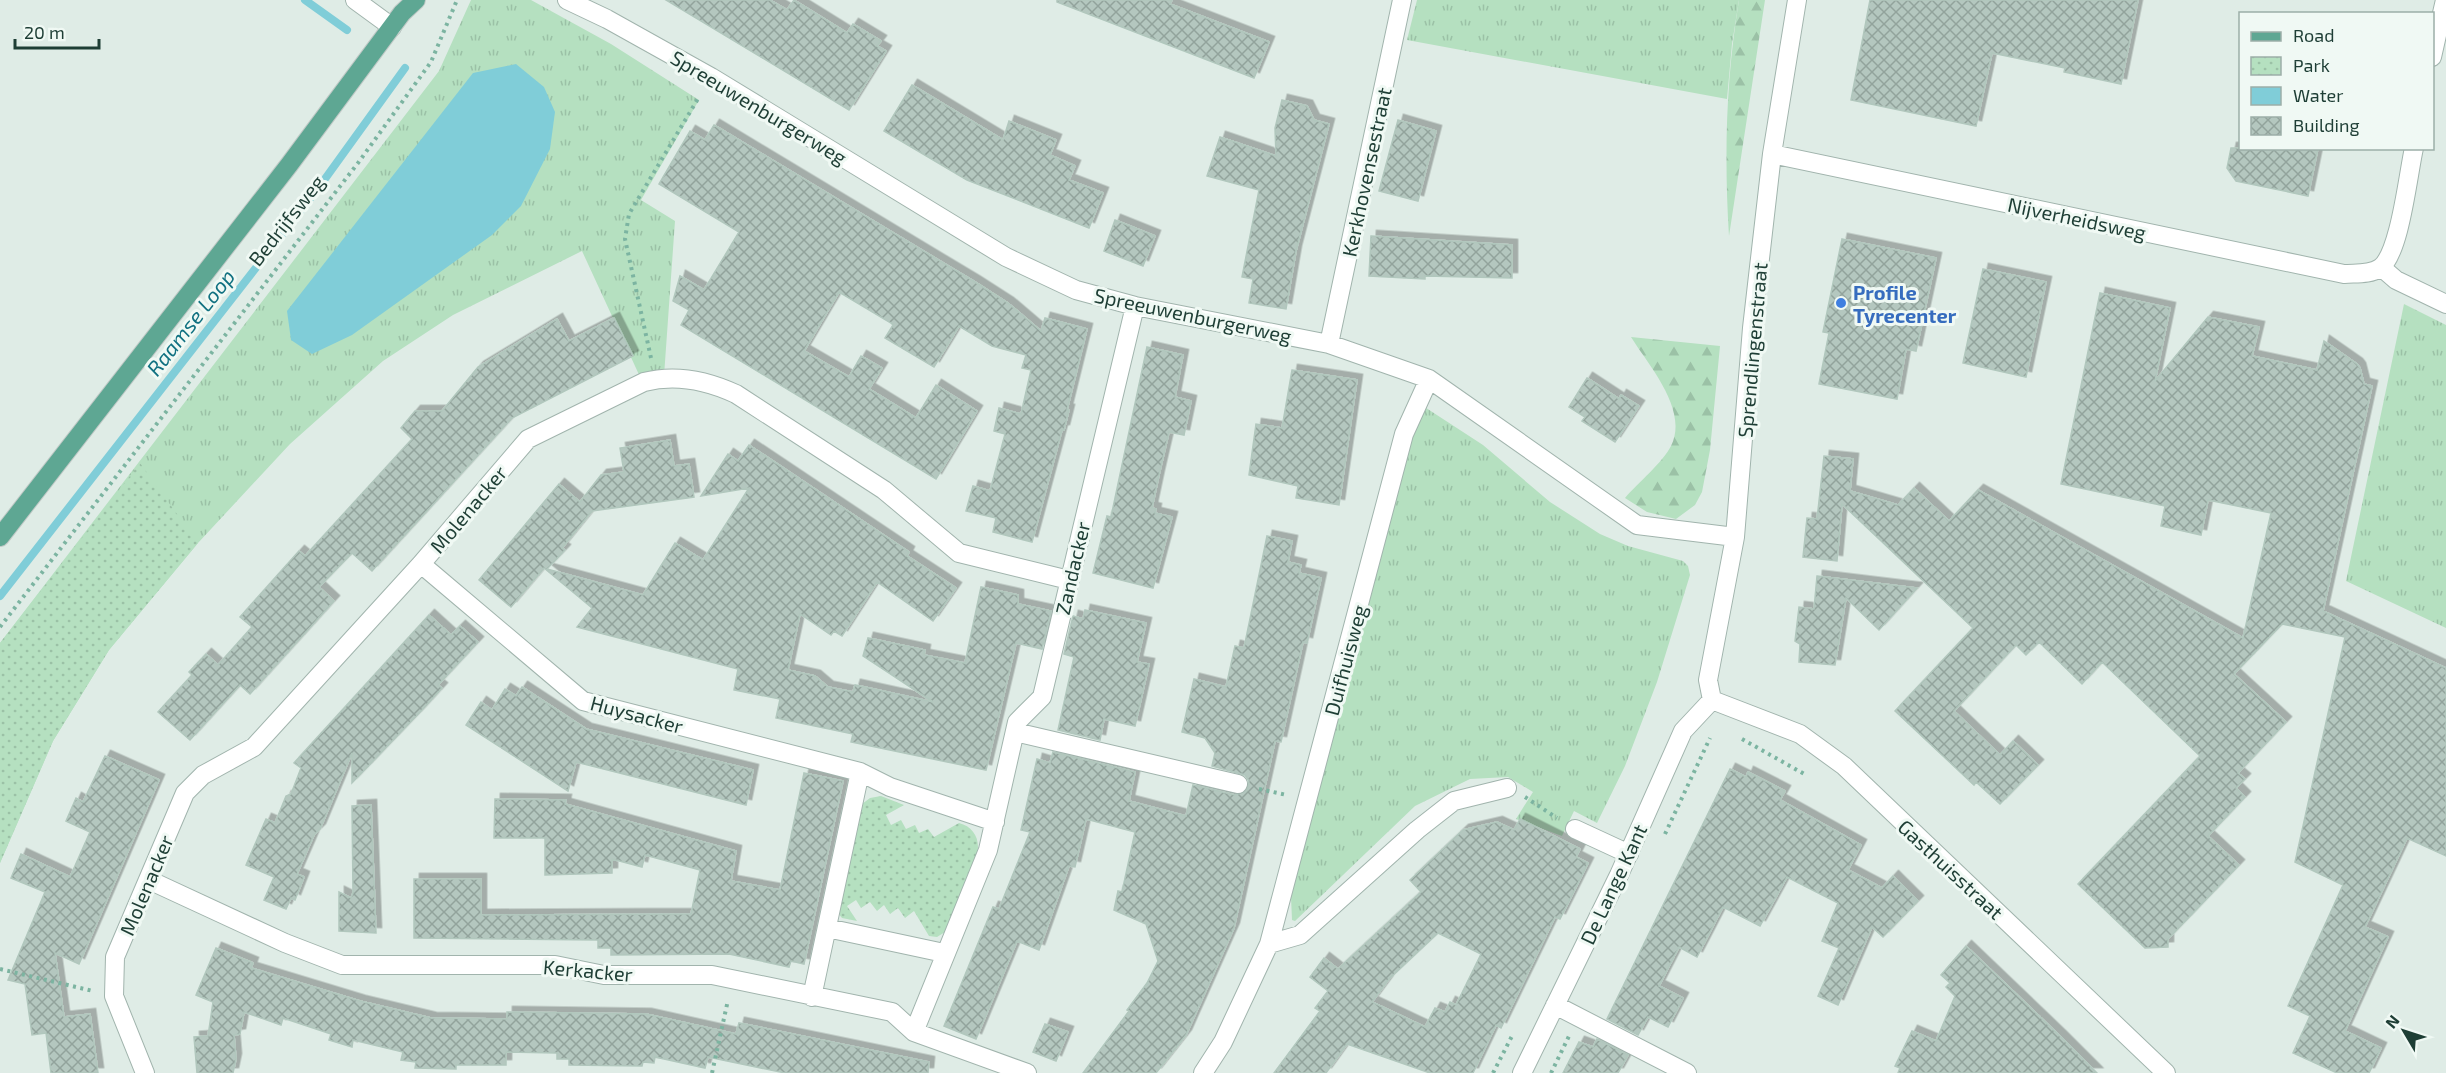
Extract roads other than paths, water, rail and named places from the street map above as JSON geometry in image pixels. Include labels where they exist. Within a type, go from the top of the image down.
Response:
[{"type":"main road","name":"Bedrijfsweg","points":[[0,537],[289,165],[400,13],[416,0]]},
{"type":"street","points":[[355,0],[400,13]]},
{"type":"street","name":"Spreeuwenburgerweg","points":[[567,0],[607,18],[711,77],[1006,257],[1076,290],[1135,306],[1329,344],[1429,379],[1637,525],[1735,537]]},
{"type":"street","name":"Kerkhovensestraat","points":[[1329,344],[1402,0]]},
{"type":"street","name":"Sprendlingenstraat","points":[[1712,700],[1708,680],[1735,537],[1752,328],[1773,154],[1797,0]]},
{"type":"street","points":[[2434,52],[2445,0]]},
{"type":"street","points":[[2414,150],[2394,244],[2388,260],[2381,267],[2396,280],[2446,304]]},
{"type":"street","name":"Nijverheidsweg","points":[[1773,154],[2344,274],[2369,273],[2381,267]]},
{"type":"street","name":"Zandacker","points":[[914,1032],[944,953],[988,849],[1017,723],[1042,697],[1135,306]]},
{"type":"street","name":"Molenacker","points":[[145,1073],[114,996],[115,957],[185,794],[203,775],[254,747],[421,564],[528,439],[625,389],[655,379],[712,383],[736,394],[884,490],[959,553],[1069,580]]},
{"type":"street","name":"Duifhuisweg","points":[[1203,1073],[1223,1042],[1269,944],[1404,434],[1429,379]]},
{"type":"street","name":"Huysacker","points":[[421,564],[583,701],[860,772]]},
{"type":"street","name":"De Lange Kant","points":[[1522,1073],[1629,855],[1683,731],[1712,700]]},
{"type":"street","name":"Gasthuisstraat","points":[[1712,700],[1800,734],[1844,766],[2166,1073]]},
{"type":"street","points":[[1015,732],[1238,784]]},
{"type":"street","points":[[812,997],[860,772],[890,788],[996,822]]},
{"type":"street","points":[[1269,944],[1300,935],[1417,830],[1454,801],[1507,789]]},
{"type":"street","points":[[1575,829],[1629,855]]},
{"type":"street","name":"Kerkacker","points":[[149,880],[285,943],[342,965],[555,965],[604,975],[712,975],[892,1012],[914,1032],[1027,1073]]},
{"type":"street","points":[[827,928],[944,953]]},
{"type":"street","points":[[1555,1005],[1687,1073]]},
{"type":"water","points":[[516,64],[544,87],[555,112],[550,149],[521,206],[492,235],[352,335],[312,354],[291,340],[287,311],[473,73]]},
{"type":"waterway","name":"Raamse Loop","points":[[305,0],[347,30]]},
{"type":"waterway","name":"Raamse Loop","points":[[0,596],[322,183],[405,68]]},
{"type":"place","name":"Profile Tyrecenter","points":[[1841,303]]}]
